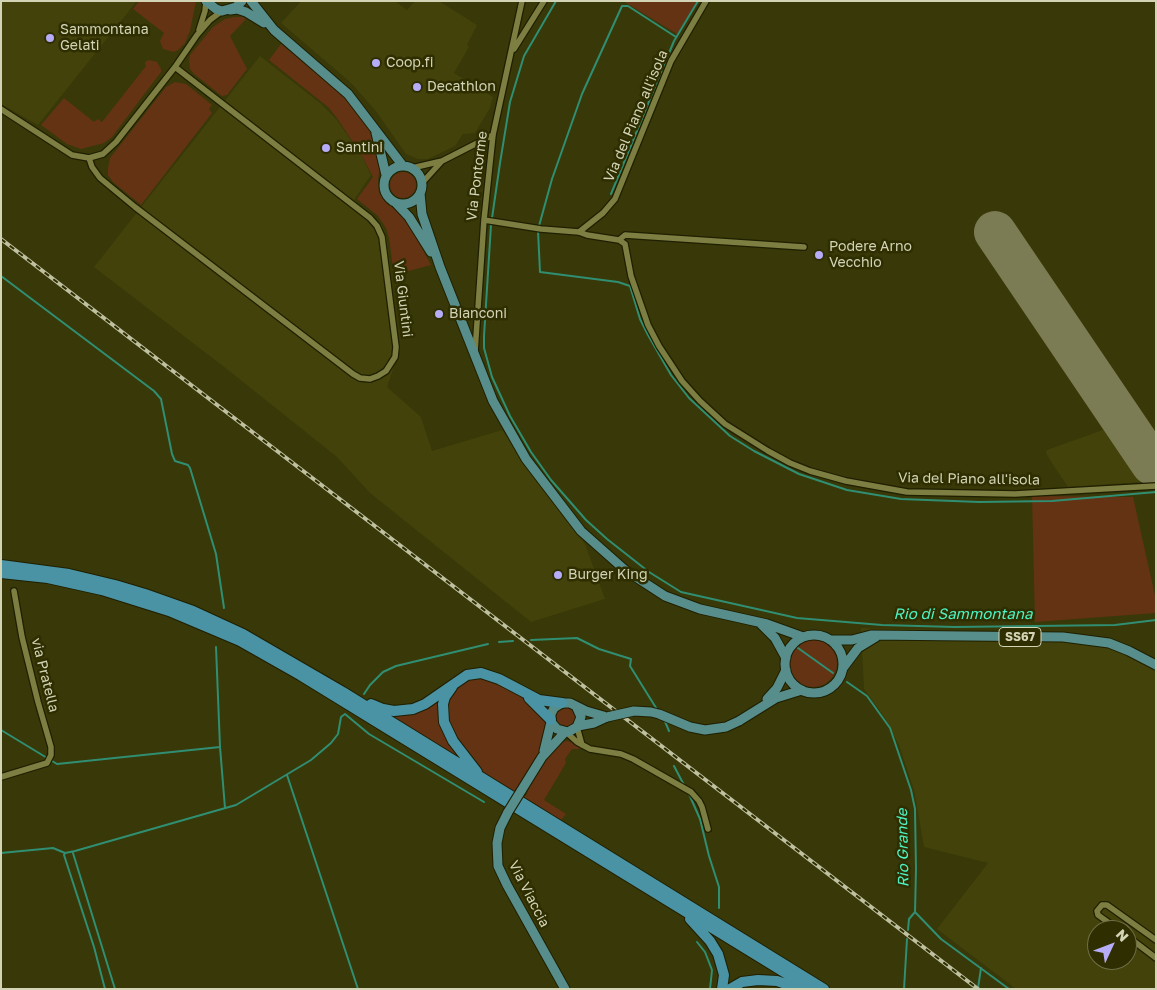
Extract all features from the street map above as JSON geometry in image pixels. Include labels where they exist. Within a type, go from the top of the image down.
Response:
[{"type":"highway","points":[[1,565],[90,579],[145,594],[243,634],[343,692],[824,989]]},
{"type":"highway","points":[[1,573],[48,578],[102,590],[169,611],[240,641],[300,675],[811,989]]},
{"type":"highway","points":[[343,692],[382,709],[401,712],[419,707],[467,675],[481,673],[492,675],[539,700],[562,703]]},
{"type":"highway","points":[[454,684],[444,700],[442,712],[444,722],[458,749],[482,779]]},
{"type":"highway","points":[[516,689],[538,706],[551,721]]},
{"type":"highway","points":[[681,909],[710,941],[718,954],[724,976],[722,989]]},
{"type":"highway","points":[[730,989],[742,982],[758,980],[777,981],[800,989]]},
{"type":"main road","points":[[206,1],[216,9],[237,9],[246,12],[274,30],[348,94],[366,115],[374,128],[408,167],[418,173],[422,183],[420,193],[422,214],[440,267],[475,356]]},
{"type":"main road","points":[[226,10],[236,7],[242,1]]},
{"type":"main road","points":[[251,1],[274,30]]},
{"type":"main road","points":[[374,128],[383,158],[386,176],[384,188],[390,198],[409,217],[440,267]]},
{"type":"main road","points":[[386,176],[395,167],[408,167]]},
{"type":"main road","points":[[395,202],[407,203],[413,201],[420,193]]},
{"type":"main road","name":"SS67","points":[[475,356],[493,401],[516,444],[548,490],[581,531],[625,570],[665,596],[700,609],[756,621],[804,637],[815,635],[830,640],[848,640],[866,636],[1063,637],[1089,639],[1116,645],[1156,665]]},
{"type":"main road","name":"SS67","points":[[756,621],[775,638],[786,658]]},
{"type":"main road","points":[[804,637],[791,646],[786,658],[786,670],[791,681],[802,690],[815,693],[826,691],[837,682],[842,668],[858,648],[878,636]]},
{"type":"main road","points":[[830,640],[840,651],[842,668]]},
{"type":"main road","points":[[758,708],[777,688],[786,670]]},
{"type":"main road","points":[[551,721],[557,729],[566,732],[607,717],[634,711],[651,712],[690,727],[705,730],[726,727],[739,722],[776,698],[802,690]]},
{"type":"main road","points":[[542,757],[548,741],[553,709],[562,703],[568,703],[607,717]]},
{"type":"main road","points":[[576,706],[580,715],[577,727]]},
{"type":"main road","points":[[542,757],[566,732]]},
{"type":"main road","name":"Via Viaccia","points":[[542,757],[500,828],[497,843],[498,866],[506,885],[565,989]]},
{"type":"street","points":[[197,35],[205,11],[206,1]]},
{"type":"street","name":"Via Pontorme","points":[[475,356],[489,221],[493,135],[522,1]]},
{"type":"street","points":[[511,53],[544,1]]},
{"type":"street","name":"Via del Piano all'isola","points":[[579,232],[604,214],[615,199],[671,60],[706,1]]},
{"type":"street","points":[[1,109],[72,155],[80,158],[96,157],[110,149],[210,20],[226,10]]},
{"type":"street","name":"Via Giuntini","points":[[89,158],[96,173],[121,195],[353,374],[370,380],[386,371],[395,357],[396,347],[382,237],[377,226],[362,212],[175,67]]},
{"type":"street","points":[[408,167],[442,161],[493,135]]},
{"type":"street","points":[[422,183],[442,161]]},
{"type":"street","points":[[489,221],[541,229],[579,232],[619,240],[625,235],[804,247]]},
{"type":"street","name":"Via del Piano all'isola","points":[[619,240],[625,244],[627,249],[631,276],[648,325],[682,381],[725,424],[790,463],[810,471],[846,480],[907,492],[1016,494],[1156,486]]},
{"type":"street","name":"via Pratella","points":[[1,777],[47,763],[51,755],[51,747],[22,636],[14,592]]},
{"type":"street","points":[[577,727],[582,745]]},
{"type":"street","points":[[566,732],[582,745],[597,751],[621,754],[633,759],[690,792],[702,806],[708,830]]},
{"type":"street","points":[[1106,920],[1098,914],[1097,910],[1102,905],[1107,905],[1128,920]]},
{"type":"street","points":[[1137,926],[1156,940]]},
{"type":"street","points":[[1137,944],[1156,958]]},
{"type":"shaded area","name":"Sammontana Gelati","points":[[1,1],[137,1],[38,125],[1,104]]},
{"type":"shaded area","points":[[139,1],[196,1],[190,31],[185,43],[178,50],[174,52],[163,49],[160,41],[164,33],[133,9]]},
{"type":"shaded area","points":[[301,1],[395,1],[407,10],[415,1],[439,1],[477,25],[467,45],[469,47],[454,73],[493,97],[490,108],[475,133],[463,134],[455,146],[428,159],[418,159],[406,154],[375,110],[350,82],[281,23]]},
{"type":"shaded area","points":[[623,1],[697,1],[677,34]]},
{"type":"shaded area","points":[[234,17],[246,19],[230,36],[247,69],[227,95],[222,96],[194,74],[190,69],[189,61],[190,55],[213,27],[225,19]]},
{"type":"shaded area","points":[[281,44],[345,97],[359,114],[369,129],[375,146],[380,169],[378,178],[379,193],[387,204],[398,211],[407,221],[431,265],[394,275],[386,228],[378,216],[357,199],[373,177],[362,156],[328,107],[269,60]]},
{"type":"shaded area","points":[[260,56],[320,103],[337,120],[362,156],[371,175],[354,200],[382,225],[387,239],[400,349],[387,387],[421,417],[432,451],[502,430],[585,544],[605,599],[531,622],[370,493],[337,457],[94,267]]},
{"type":"shaded area","points":[[149,60],[157,62],[161,72],[112,137],[104,143],[81,149],[67,144],[41,125],[64,98],[94,122],[98,119],[102,122],[146,66],[145,62]]},
{"type":"shaded area","points":[[175,82],[186,84],[212,105],[209,109],[212,113],[141,205],[113,182],[108,175],[110,158],[166,87]]},
{"type":"shaded area","points":[[403,172],[412,176],[416,185],[412,194],[403,198],[394,194],[390,185],[394,176]]},
{"type":"shaded area","points":[[979,223],[1008,223],[1156,440],[1156,481],[1068,487],[1046,453],[1047,450],[1108,428],[979,238],[975,229]]},
{"type":"shaded area","points":[[1032,496],[1133,497],[1156,600],[1156,613],[1035,622]]},
{"type":"shaded area","points":[[861,628],[1073,633],[1111,639],[1156,661],[1156,989],[1016,989],[937,929],[988,863],[924,847],[914,790],[899,745],[885,718],[864,689]]},
{"type":"shaded area","points":[[813,639],[822,641],[830,646],[835,654],[837,663],[835,672],[830,680],[822,685],[813,687],[804,685],[796,680],[791,672],[789,663],[791,654],[796,646],[804,641]]},
{"type":"shaded area","points":[[477,677],[491,679],[525,699],[545,721],[546,729],[541,750],[516,789],[526,796],[531,783],[552,749],[565,741],[572,742],[582,749],[572,749],[544,800],[566,814],[561,820],[481,771],[469,759],[445,719],[451,692],[465,681]]},
{"type":"shaded area","points":[[440,696],[461,759],[460,760],[386,713]]},
{"type":"shaded area","points":[[566,707],[573,710],[576,717],[573,724],[566,727],[559,724],[556,717],[559,710]]},
{"type":"waterway","name":"Rio di Sammontana","points":[[556,1],[524,56],[510,102],[491,225],[484,348],[492,377],[510,416],[531,452],[551,480],[586,520],[649,572],[681,592],[797,618],[882,625],[955,627],[1115,625],[1156,620]]},
{"type":"waterway","points":[[611,194],[674,41],[698,1]]},
{"type":"waterway","points":[[539,226],[552,179],[582,94],[622,6],[628,6],[676,37]]},
{"type":"waterway","points":[[538,231],[540,272],[618,282],[630,286],[640,319],[648,335],[671,375],[689,398],[730,436],[754,451],[799,474],[847,490],[901,499],[979,502],[1052,501],[1156,492]]},
{"type":"waterway","points":[[1,276],[154,391],[161,399],[172,454],[175,461],[188,465],[190,468],[216,554],[224,608]]},
{"type":"waterway","points":[[531,640],[577,638],[599,649],[631,659],[630,666],[658,711]]},
{"type":"waterway","points":[[499,642],[513,641]]},
{"type":"waterway","points":[[364,694],[383,672],[396,666],[488,644]]},
{"type":"waterway","points":[[216,647],[220,747],[225,808]]},
{"type":"waterway","name":"Rio Grande","points":[[798,648],[833,673]]},
{"type":"waterway","name":"Rio Grande","points":[[847,682],[867,696],[890,728],[911,790],[915,809],[915,912],[941,939],[1009,989]]},
{"type":"waterway","points":[[1,853],[53,848],[65,853],[75,851],[236,805],[311,760],[331,743],[338,734],[341,717],[345,714],[369,734],[484,802]]},
{"type":"waterway","points":[[664,719],[669,731]]},
{"type":"waterway","points":[[1,730],[57,764],[220,747]]},
{"type":"waterway","points":[[674,766],[684,785]]},
{"type":"waterway","points":[[287,775],[358,989]]},
{"type":"waterway","points":[[689,794],[700,819],[719,887],[719,908]]},
{"type":"waterway","points":[[65,853],[64,855],[94,947],[105,989]]},
{"type":"waterway","points":[[73,853],[115,989]]},
{"type":"waterway","points":[[908,930],[909,919],[915,912]]},
{"type":"waterway","points":[[904,989],[907,939]]},
{"type":"waterway","points":[[697,942],[705,952],[712,970],[710,989]]},
{"type":"waterway","points":[[978,988],[981,968]]},
{"type":"waterway","points":[[183,989],[189,989]]},
{"type":"runway","points":[[995,232],[1152,464]]},
{"type":"railway","points":[[1,239],[978,989]]},
{"type":"place","name":"Sammontana Gelati","points":[[50,38]]},
{"type":"place","name":"Coop.fi","points":[[376,63]]},
{"type":"place","name":"Decathlon","points":[[417,87]]},
{"type":"place","name":"Santini","points":[[326,148]]},
{"type":"place","name":"Podere Arno Vecchio","points":[[819,255]]},
{"type":"place","name":"Bianconi","points":[[439,314]]},
{"type":"place","name":"Burger King","points":[[558,575]]}]
